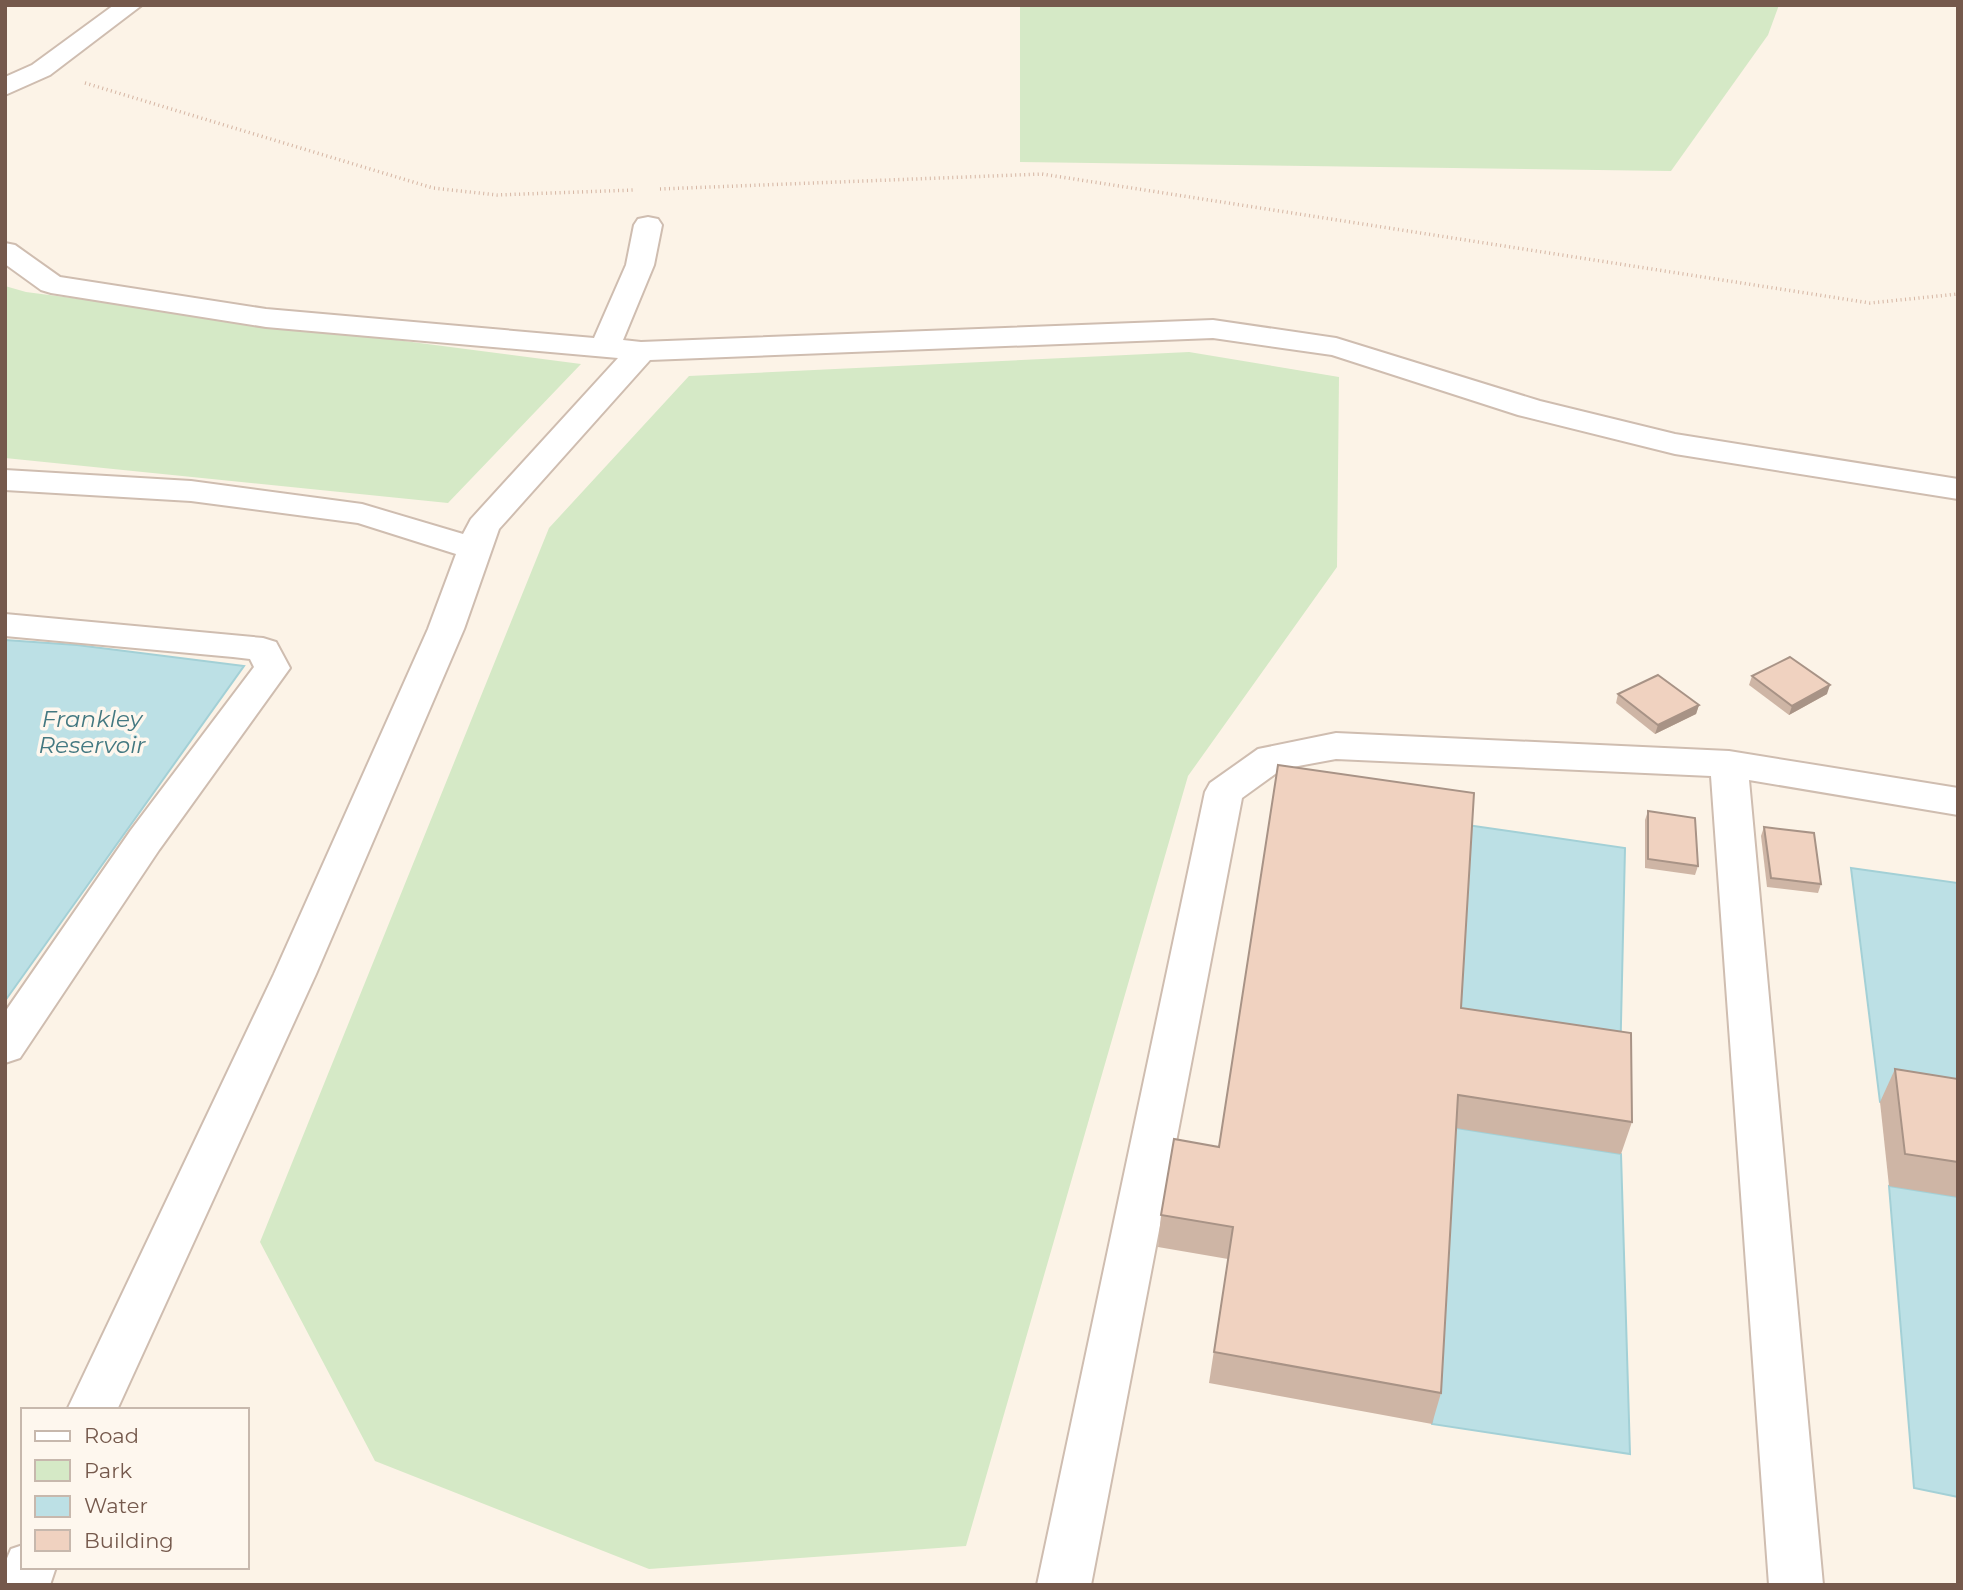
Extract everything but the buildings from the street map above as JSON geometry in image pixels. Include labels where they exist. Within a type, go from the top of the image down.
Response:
[{"type":"street","points":[[5,87],[41,70],[130,5]]},
{"type":"street","points":[[605,348],[640,265],[648,225]]},
{"type":"street","points":[[5,251],[51,284],[266,318],[641,351],[1213,329],[1336,347],[1529,408],[1675,444],[1958,489]]},
{"type":"street","points":[[93,1408],[295,974],[446,629],[483,526],[641,351]]},
{"type":"street","points":[[5,480],[191,491],[362,514],[475,549]]},
{"type":"street","points":[[5,625],[233,645],[263,650],[272,668],[145,841],[5,1046]]},
{"type":"street","points":[[1064,1585],[1224,792],[1271,758],[1336,746],[1729,764],[1958,802]]},
{"type":"street","points":[[1729,764],[1796,1585]]},
{"type":"path","points":[[41,70],[433,188],[497,195],[637,190]]},
{"type":"path","points":[[651,189],[1042,174],[1870,303],[1958,294]]},
{"type":"green space","points":[[1020,5],[1779,5],[1768,35],[1671,171],[1020,162]]},
{"type":"green space","points":[[5,286],[26,292],[581,364],[448,503],[5,458]]},
{"type":"green space","points":[[1189,352],[1339,377],[1337,567],[1188,776],[966,1546],[649,1569],[375,1461],[260,1242],[549,528],[689,376]]},
{"type":"water","name":"Frankley Reservoir","points":[[5,640],[77,645],[244,666],[5,1001]]},
{"type":"water","points":[[1467,825],[1625,848],[1620,1066],[1453,1040]]},
{"type":"water","points":[[1851,868],[1958,883],[1958,1114],[1880,1102]]},
{"type":"water","points":[[1450,1127],[1621,1154],[1630,1454],[1432,1424]]},
{"type":"water","points":[[1889,1186],[1958,1197],[1958,1497],[1914,1488]]}]
